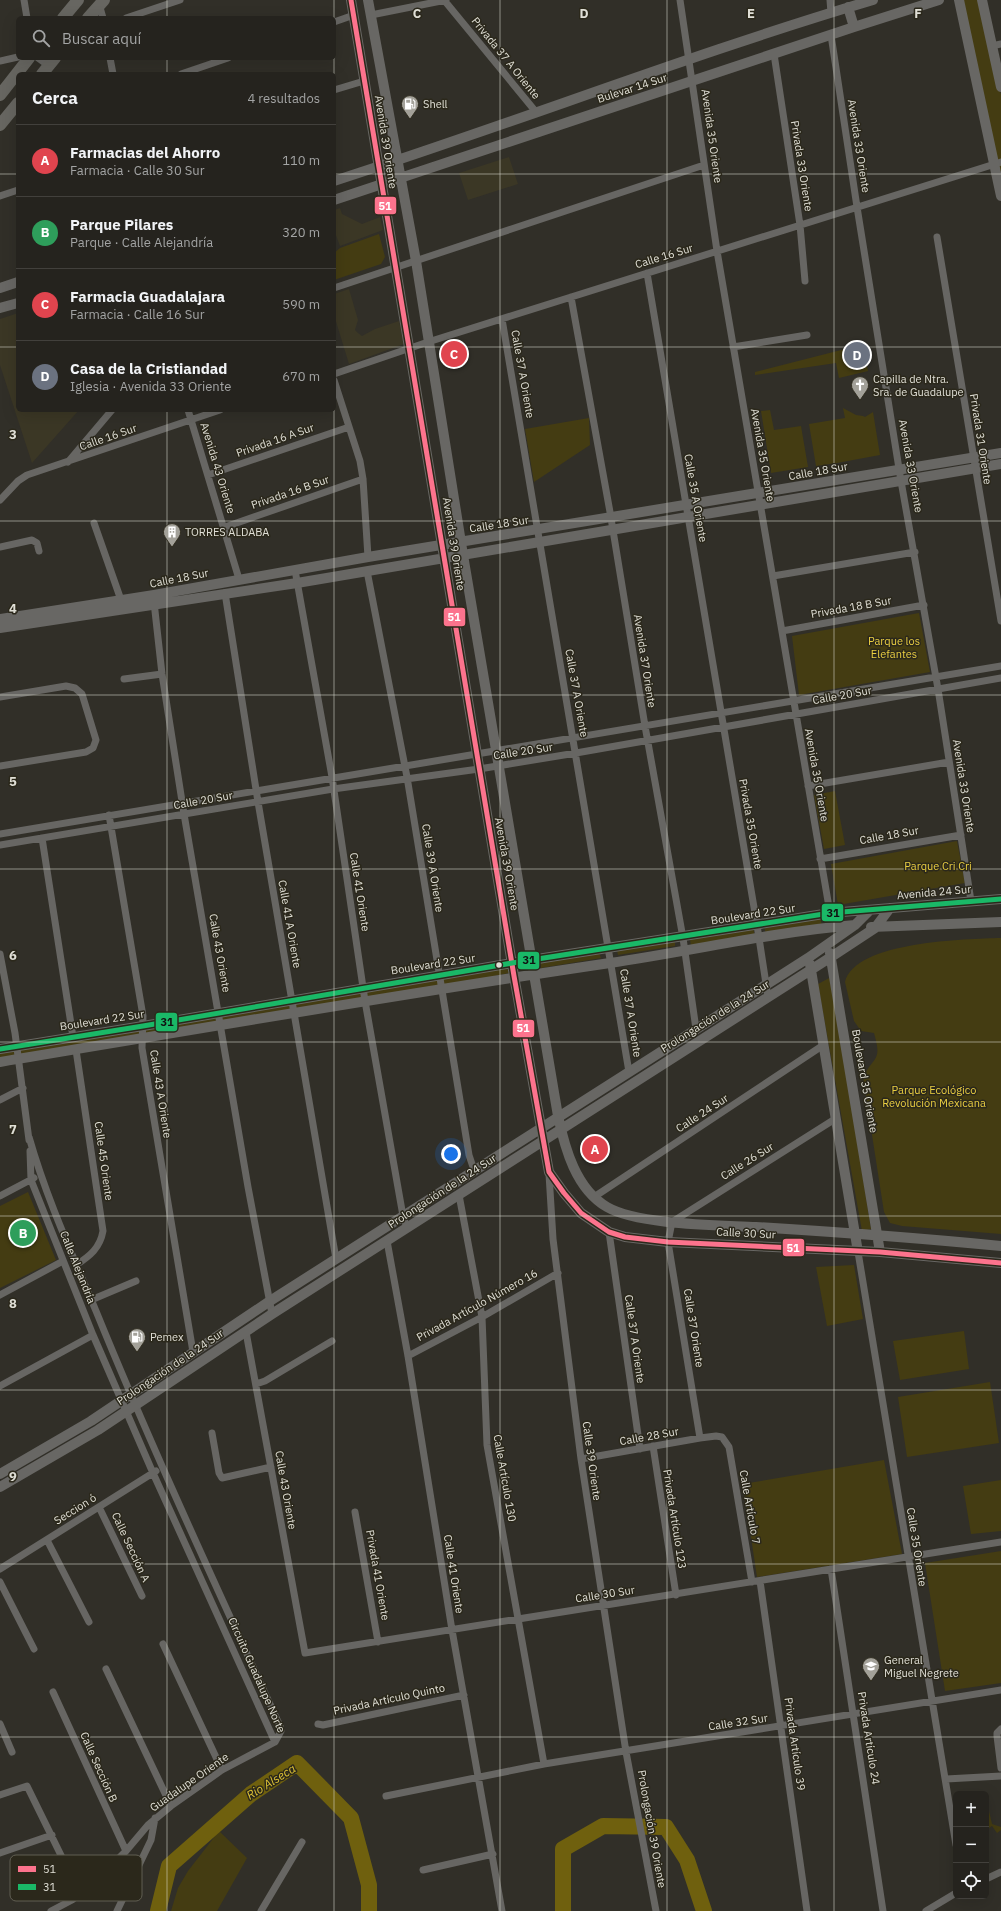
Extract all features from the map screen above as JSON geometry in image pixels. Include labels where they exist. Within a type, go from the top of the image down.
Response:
[{"type":"main road","points":[[65,16],[78,0]]},
{"type":"main road","name":"Avenida 39 Oriente","points":[[352,0],[381,185],[397,267],[479,769],[543,1139]]},
{"type":"main road","name":"Avenida 39 Oriente","points":[[368,0],[416,261],[495,751],[560,1128]]},
{"type":"main road","name":"Bulevar 14 Sur","points":[[336,180],[398,161],[690,58],[873,0]]},
{"type":"main road","name":"Bulevar 14 Sur","points":[[336,199],[831,35],[854,26],[938,0]]},
{"type":"main road","points":[[959,0],[998,163],[1001,196]]},
{"type":"main road","points":[[982,0],[996,45],[1001,87]]},
{"type":"main road","points":[[90,16],[101,2]]},
{"type":"main road","points":[[848,7],[854,26]]},
{"type":"main road","points":[[18,72],[27,60]]},
{"type":"main road","points":[[0,95],[16,75]]},
{"type":"main road","points":[[0,125],[16,105]]},
{"type":"main road","points":[[0,288],[16,283]]},
{"type":"main road","points":[[0,308],[16,303]]},
{"type":"main road","name":"Calle 18 Sur","points":[[0,619],[94,610],[121,600],[154,600],[239,579],[1001,453]]},
{"type":"main road","name":"Calle 18 Sur","points":[[0,628],[154,600],[225,593],[297,583],[1001,464]]},
{"type":"main road","name":"Avenida 24 Sur","points":[[870,910],[1001,899]]},
{"type":"main road","name":"Prolongación de la 24 Sur","points":[[0,1487],[98,1430],[272,1314],[560,1128],[831,957],[875,928],[890,908]]},
{"type":"main road","name":"Boulevard 22 Sur","points":[[0,1048],[143,1026],[512,963],[683,938],[830,913],[870,910]]},
{"type":"main road","name":"Prolongación de la 24 Sur","points":[[0,1474],[91,1421],[270,1301],[808,958],[855,925],[870,910]]},
{"type":"main road","name":"Boulevard 35 Oriente","points":[[830,913],[829,944],[879,1234],[880,1252]]},
{"type":"main road","points":[[0,1062],[514,976],[829,928],[855,925],[875,928],[1001,922]]},
{"type":"main road","points":[[808,958],[834,1120],[856,1233],[858,1252]]},
{"type":"main road","name":"Calle 30 Sur","points":[[560,1128],[571,1163],[577,1175],[594,1198],[605,1207],[629,1216],[672,1222],[879,1234],[1001,1246]]},
{"type":"main road","name":"Calle 30 Sur","points":[[543,1139],[549,1172],[571,1203],[594,1223],[609,1232],[625,1237],[668,1242],[880,1252],[1001,1263]]},
{"type":"street","points":[[24,0],[26,16]]},
{"type":"street","points":[[132,16],[180,0]]},
{"type":"street","points":[[371,15],[445,0]]},
{"type":"street","name":"Privada 37 A Oriente","points":[[445,0],[536,112]]},
{"type":"street","name":"Avenida 35 Oriente","points":[[680,0],[690,58],[717,251],[830,913]]},
{"type":"street","points":[[830,0],[831,13]]},
{"type":"street","points":[[101,2],[103,16]]},
{"type":"street","points":[[336,21],[354,15]]},
{"type":"street","name":"Avenida 33 Oriente","points":[[831,35],[857,207],[938,689],[971,901]]},
{"type":"street","name":"Privada 33 Oriente","points":[[774,54],[800,225],[806,281]]},
{"type":"street","points":[[0,61],[16,57]]},
{"type":"street","points":[[41,60],[49,66]]},
{"type":"street","points":[[110,60],[113,72]]},
{"type":"street","points":[[187,72],[222,60]]},
{"type":"street","points":[[336,89],[364,81]]},
{"type":"street","name":"Calle 16 Sur","points":[[336,373],[428,342],[998,163]]},
{"type":"street","points":[[336,287],[704,165]]},
{"type":"street","points":[[0,196],[16,191]]},
{"type":"street","name":"Privada 31 Oriente","points":[[937,237],[974,469],[1001,620]]},
{"type":"street","name":"Calle 35 A Oriente","points":[[647,273],[723,727]]},
{"type":"street","name":"Avenida 37 Oriente","points":[[571,297],[611,518],[647,740],[683,938],[696,1029]]},
{"type":"street","name":"Calle 37 A Oriente","points":[[502,319],[612,962],[629,1072]]},
{"type":"street","points":[[733,347],[807,335]]},
{"type":"street","points":[[336,386],[360,461],[363,479],[368,557]]},
{"type":"street","name":"Calle 16 Sur","points":[[68,462],[110,412]]},
{"type":"street","name":"Avenida 43 Oriente","points":[[189,412],[225,527],[239,579]]},
{"type":"street","name":"Calle 16 Sur","points":[[68,462],[214,412]]},
{"type":"street","name":"Privada 16 A Sur","points":[[208,475],[349,427]]},
{"type":"street","points":[[0,500],[18,481],[27,475],[68,462]]},
{"type":"street","name":"Privada 16 B Sur","points":[[225,527],[363,479]]},
{"type":"street","points":[[94,524],[121,600]]},
{"type":"street","points":[[0,547],[32,540],[37,543],[39,550]]},
{"type":"street","points":[[773,576],[915,552]]},
{"type":"street","name":"Calle 41 Oriente","points":[[295,570],[332,777],[365,1001],[403,1216],[407,1228]]},
{"type":"street","name":"Calle 39 A Oriente","points":[[366,571],[407,777],[469,1155],[474,1170]]},
{"type":"street","name":"Calle 41 A Oriente","points":[[225,593],[256,791],[336,1259]]},
{"type":"street","name":"Calle 43 Oriente","points":[[154,600],[162,674],[182,803],[222,1026],[248,1187],[272,1314]]},
{"type":"street","name":"Privada 18 B Sur","points":[[782,631],[924,605]]},
{"type":"street","name":"Calle 20 Sur","points":[[0,834],[332,777],[404,767],[1001,666]]},
{"type":"street","points":[[124,679],[162,674]]},
{"type":"street","name":"Calle 20 Sur","points":[[0,845],[407,777],[479,769],[576,753],[1001,678]]},
{"type":"street","points":[[0,697],[66,686],[75,688],[82,694],[96,740],[93,748],[86,752],[0,766]]},
{"type":"street","name":"Privada 35 Oriente","points":[[723,727],[757,926]]},
{"type":"street","points":[[808,786],[949,762]]},
{"type":"street","name":"Calle 43 A Oriente","points":[[109,815],[143,1016],[142,1039],[193,1352]]},
{"type":"street","name":"Calle 18 Sur","points":[[820,859],[961,836]]},
{"type":"street","points":[[42,838],[74,1037]]},
{"type":"street","points":[[757,926],[768,997]]},
{"type":"street","name":"Calle Alejandría","points":[[0,954],[2,974],[16,1046],[29,1137],[31,1180],[93,1335],[126,1397]]},
{"type":"street","name":"Calle 24 Sur","points":[[594,1198],[822,1046]]},
{"type":"street","name":"Calle 45 Oriente","points":[[76,1050],[103,1232],[101,1242],[96,1250],[76,1265]]},
{"type":"street","points":[[0,1100],[22,1088]]},
{"type":"street","name":"Calle 26 Sur","points":[[672,1222],[834,1120]]},
{"type":"street","name":"Calle Alejandría","points":[[29,1137],[40,1175],[91,1300],[126,1397]]},
{"type":"street","name":"Calle 39 Oriente","points":[[549,1172],[553,1238],[581,1459],[602,1607],[626,1752]]},
{"type":"street","points":[[0,1196],[40,1175]]},
{"type":"street","name":"Calle Artículo 130","points":[[458,1195],[482,1317],[487,1445],[544,1764]]},
{"type":"street","name":"Calle 37 Oriente","points":[[672,1222],[668,1242],[700,1438]]},
{"type":"street","name":"Calle 37 A Oriente","points":[[609,1232],[640,1449]]},
{"type":"street","name":"Calle 41 Oriente","points":[[387,1241],[408,1356],[452,1630],[502,1911]]},
{"type":"street","name":"Calle 35 Oriente","points":[[858,1252],[953,1827]]},
{"type":"street","points":[[0,1295],[64,1261]]},
{"type":"street","name":"Privada Artículo Número 16","points":[[408,1356],[482,1317],[558,1273]]},
{"type":"street","points":[[91,1300],[136,1281]]},
{"type":"street","name":"Calle 43 Oriente","points":[[246,1332],[305,1653]]},
{"type":"street","points":[[0,1386],[93,1335]]},
{"type":"street","points":[[256,1384],[265,1381],[332,1341]]},
{"type":"street","name":"Circuito Guadalupe Norte","points":[[126,1397],[153,1473],[275,1742]]},
{"type":"street","name":"Circuito Guadalupe Norte","points":[[130,1408],[162,1468],[280,1726],[282,1731],[275,1742]]},
{"type":"street","points":[[212,1433],[219,1473],[222,1478],[271,1467]]},
{"type":"street","name":"Calle 28 Sur","points":[[581,1459],[700,1438],[716,1436],[722,1437]]},
{"type":"street","name":"Calle Artículo 7","points":[[722,1437],[729,1446],[756,1582]]},
{"type":"street","name":"Privada Artículo 123","points":[[653,1446],[676,1595]]},
{"type":"street","name":"Seccion ó","points":[[0,1569],[162,1468]]},
{"type":"street","name":"Calle Sección A","points":[[99,1507],[142,1596]]},
{"type":"street","name":"Privada 41 Oriente","points":[[355,1512],[378,1642]]},
{"type":"street","points":[[47,1540],[89,1622]]},
{"type":"street","name":"Calle 30 Sur","points":[[305,1653],[602,1607],[1001,1542]]},
{"type":"street","name":"Privada Artículo 24","points":[[831,1569],[883,1911]]},
{"type":"street","points":[[0,1582],[34,1649]]},
{"type":"street","name":"Privada Artículo 39","points":[[756,1582],[781,1727],[807,1911]]},
{"type":"street","points":[[214,1605],[222,1600]]},
{"type":"street","points":[[164,1644],[222,1770]]},
{"type":"street","points":[[106,1669],[170,1806]]},
{"type":"street","name":"Calle 32 Sur","points":[[386,1796],[544,1764],[781,1727],[1001,1690]]},
{"type":"street","name":"Calle Sección B","points":[[53,1692],[126,1851]]},
{"type":"street","name":"Privada Artículo Quinto","points":[[318,1724],[330,1723],[464,1695]]},
{"type":"street","points":[[0,1724],[12,1752]]},
{"type":"street","points":[[1001,1729],[997,1736],[1001,1768]]},
{"type":"street","name":"Guadalupe Oriente","points":[[122,1855],[155,1818],[170,1806],[222,1770],[275,1742]]},
{"type":"street","name":"Prolongación 39 Oriente","points":[[626,1752],[656,1911]]},
{"type":"street","points":[[946,1779],[1001,1776]]},
{"type":"street","points":[[0,1795],[27,1786],[61,1855]]},
{"type":"street","points":[[142,1859],[151,1840],[155,1818]]},
{"type":"street","points":[[0,1853],[52,1835]]},
{"type":"street","points":[[261,1911],[302,1842]]},
{"type":"street","points":[[423,1870],[493,1854]]},
{"type":"street","points":[[989,1878],[1001,1872]]},
{"type":"street","points":[[926,1911],[953,1894]]},
{"type":"street","name":"Guadalupe Oriente","points":[[51,1911],[70,1901]]},
{"type":"street","points":[[117,1911],[122,1901]]},
{"type":"shaded area","points":[[509,157],[518,184],[468,200],[459,173]]},
{"type":"shaded area","points":[[340,208],[342,214],[362,224],[380,217],[383,230],[340,246],[336,235],[336,209]]},
{"type":"shaded area","points":[[349,289],[358,320],[355,330],[362,336],[375,329],[399,321],[404,344],[349,364],[336,322],[336,293]]},
{"type":"shaded area","points":[[16,314],[16,412],[77,412],[32,463],[0,365],[0,319]]},
{"type":"green space","points":[[956,0],[978,0],[1001,95],[1001,186]]},
{"type":"green space","points":[[379,234],[385,257],[381,264],[336,279],[336,251],[340,248]]},
{"type":"green space","points":[[849,348],[852,363],[866,361],[868,371],[839,378],[836,363],[755,375],[755,372]]},
{"type":"green space","points":[[843,408],[856,415],[865,417],[873,412],[880,455],[816,466],[809,424],[845,418]]},
{"type":"green space","points":[[770,410],[774,430],[801,426],[808,467],[771,473],[761,411]]},
{"type":"green space","points":[[589,418],[590,445],[534,482],[525,429]]},
{"type":"green space","name":"Parque los Elefantes","points":[[919,613],[930,672],[799,695],[792,636]]},
{"type":"green space","points":[[835,791],[845,845],[824,849],[814,795]]},
{"type":"green space","name":"Parque Cri Cri","points":[[957,841],[965,883],[838,905],[831,864]]},
{"type":"green space","points":[[820,916],[822,926],[766,935],[764,926]]},
{"type":"green space","points":[[753,928],[755,937],[691,948],[690,938]]},
{"type":"green space","name":"Parque Ecológico Revolución Mexicana","points":[[1001,938],[1001,1234],[902,1226],[890,1223],[884,1212],[863,1077],[876,1057],[876,1042],[874,1033],[861,1031],[854,1021],[845,982],[853,968],[869,958],[890,950],[939,942]]},
{"type":"green space","points":[[675,941],[675,946],[618,955],[617,950]]},
{"type":"green space","points":[[599,953],[601,958],[541,968],[540,962]]},
{"type":"green space","points":[[507,968],[509,973],[451,985],[0,1062],[0,1050]]},
{"type":"green space","points":[[831,977],[871,1229],[862,1231],[818,984]]},
{"type":"green space","points":[[28,1192],[56,1260],[0,1288],[0,1206]]},
{"type":"green space","points":[[854,1265],[863,1319],[827,1326],[816,1267]]},
{"type":"green space","points":[[964,1331],[969,1369],[900,1380],[893,1341]]},
{"type":"green space","points":[[990,1382],[999,1443],[907,1457],[898,1397]]},
{"type":"green space","points":[[884,1460],[902,1554],[757,1577],[743,1484]]},
{"type":"green space","points":[[1001,1480],[1001,1531],[971,1534],[963,1486]]},
{"type":"green space","points":[[1001,1551],[1001,1683],[945,1691],[925,1563]]},
{"type":"green space","points":[[989,1811],[992,1824],[1001,1827],[1001,1830],[997,1833],[992,1826],[989,1828]]},
{"type":"green space","points":[[219,1831],[247,1858],[217,1911],[171,1911],[178,1888],[188,1871]]},
{"type":"waterway","name":"Rio Alseca","points":[[158,1911],[169,1866],[251,1794],[297,1763],[351,1818],[369,1885],[369,1911]]},
{"type":"waterway","name":"Rio Alseca","points":[[563,1911],[563,1849],[603,1826],[666,1827],[687,1860],[704,1911]]},
{"type":"transit line","name":"51","points":[[351,0],[514,976],[549,1172],[581,1213],[609,1232],[625,1237],[668,1242],[880,1252],[1001,1263]]},
{"type":"transit line","name":"31","points":[[0,1049],[512,963],[830,913],[1001,899]]},
{"type":"place","name":"Shell","points":[[410,119]]},
{"type":"place","name":"Farmacia Guadalajara","points":[[454,354]]},
{"type":"place","name":"Casa de la Cristiandad","points":[[857,355]]},
{"type":"place","name":"Capilla de Ntra. Sra. de Guadalupe","points":[[860,400]]},
{"type":"place","name":"TORRES ALDABA","points":[[172,547]]},
{"type":"place","name":"Farmacias del Ahorro","points":[[595,1149]]},
{"type":"place","name":"Parque Pilares","points":[[23,1233]]},
{"type":"place","name":"Pemex","points":[[137,1352]]},
{"type":"place","name":"General Miguel Negrete","points":[[871,1681]]}]
